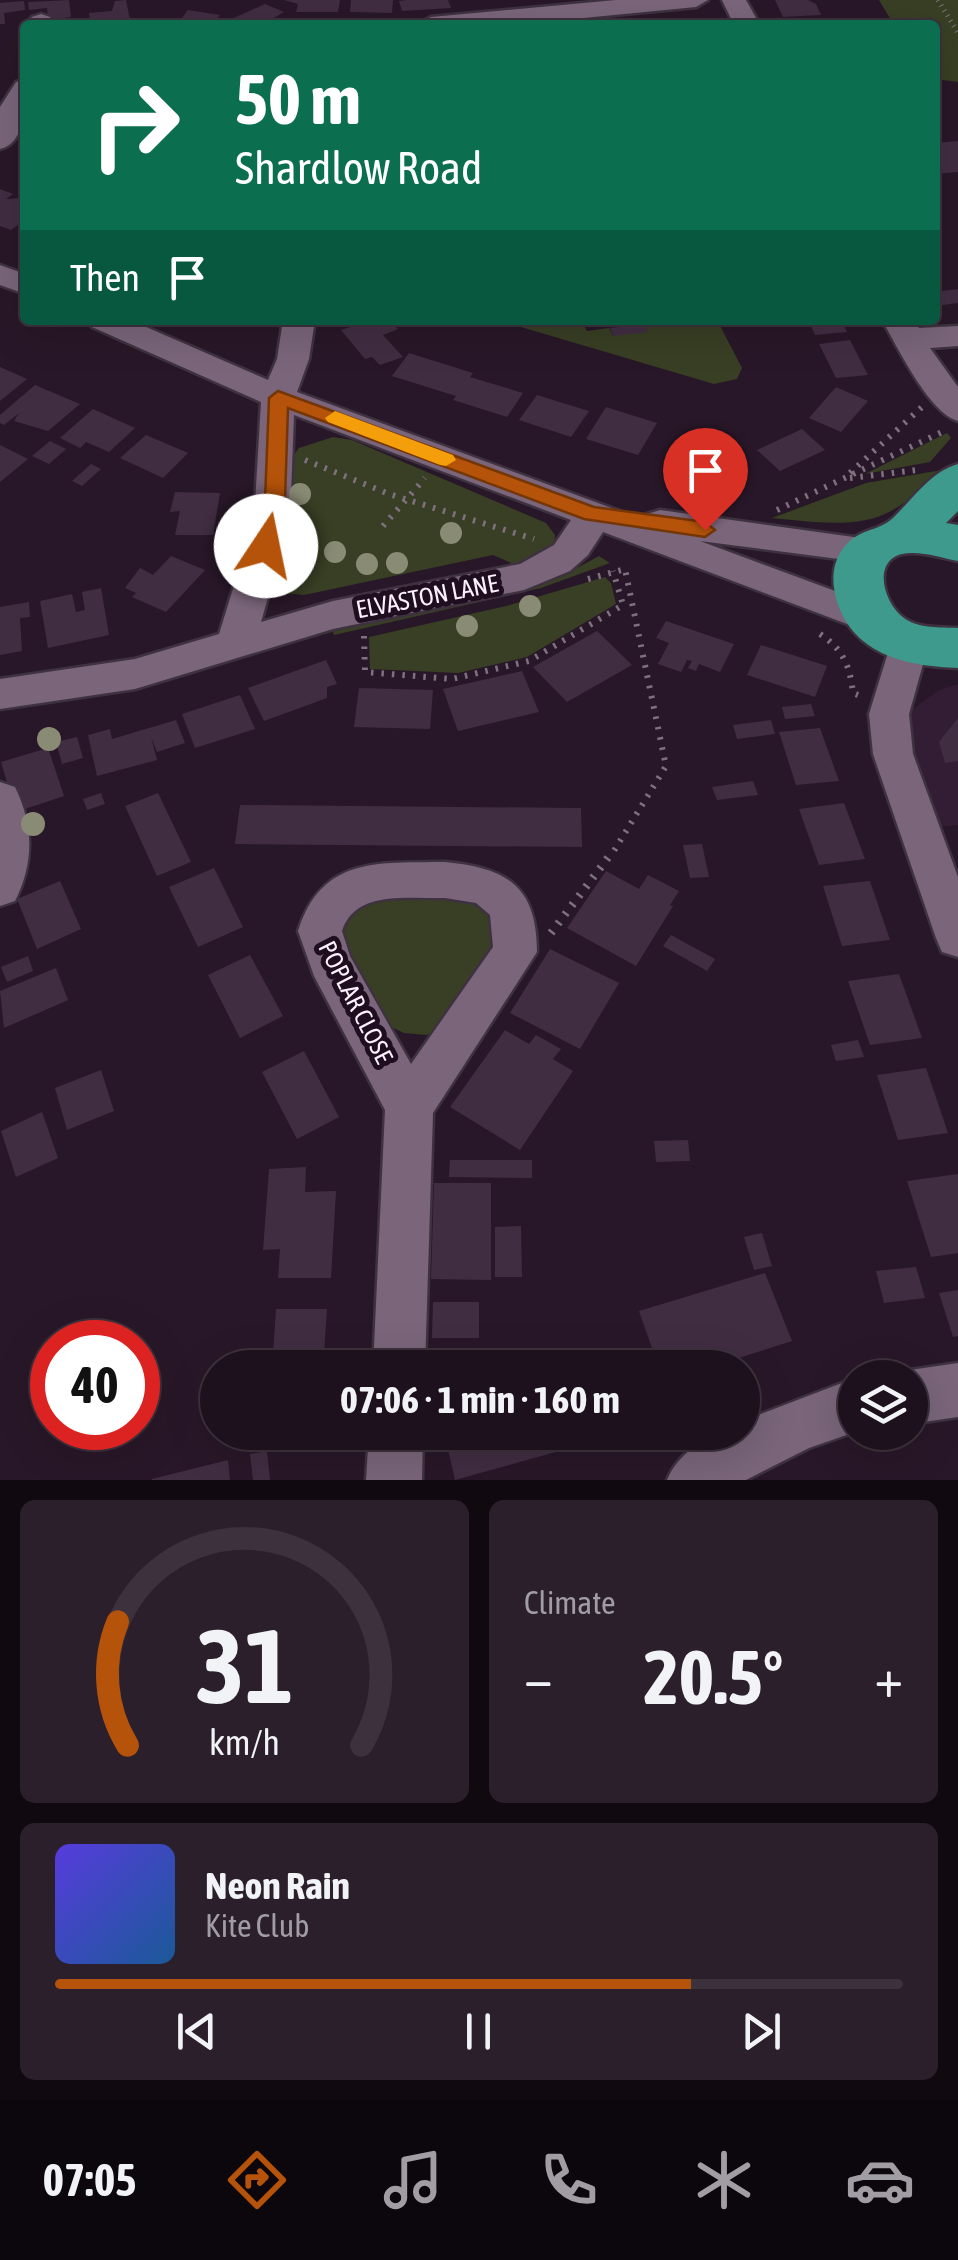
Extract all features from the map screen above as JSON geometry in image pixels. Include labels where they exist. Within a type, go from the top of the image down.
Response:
[{"type":"highway","points":[[913,637],[858,601],[853,581],[857,565],[887,543],[947,474]]},
{"type":"highway","points":[[887,543],[935,536],[958,543]]},
{"type":"street","points":[[483,20],[696,0]]},
{"type":"street","points":[[0,141],[20,95]]},
{"type":"street","points":[[114,325],[278,398],[913,637],[889,714],[893,754],[958,938]]},
{"type":"street","points":[[236,642],[272,521],[278,398],[294,359],[297,325]]},
{"type":"street","points":[[903,330],[958,336]]},
{"type":"street","points":[[903,330],[944,405]]},
{"type":"street","points":[[592,514],[887,543]]},
{"type":"street","name":"ELVASTON LANE","points":[[0,694],[135,674],[333,615],[550,569],[588,532],[592,514]]},
{"type":"street","points":[[0,800],[12,846],[10,865],[0,888]]},
{"type":"street","name":"POPLAR CLOSE","points":[[409,1106],[323,946],[320,930],[325,915],[351,888],[369,883],[473,881],[490,887],[508,904],[516,924],[515,952]]},
{"type":"street","points":[[399,1350],[409,1106],[515,952]]},
{"type":"street","points":[[928,1394],[958,1390]]},
{"type":"street","points":[[694,1480],[745,1448],[797,1423],[838,1410]]},
{"type":"street","points":[[394,1480],[395,1450]]},
{"type":"path","points":[[938,0],[958,33]]},
{"type":"path","points":[[764,513],[842,479],[944,405]]},
{"type":"path","points":[[842,479],[944,405]]},
{"type":"path","points":[[277,446],[346,480],[536,539]]},
{"type":"path","points":[[383,526],[443,458]]},
{"type":"path","points":[[842,479],[947,474]]},
{"type":"path","points":[[515,952],[545,940],[558,924],[607,862],[666,766],[625,569],[579,581]]},
{"type":"path","points":[[382,630],[364,634],[366,672],[452,680],[530,661],[623,606],[613,572]]},
{"type":"path","points":[[809,629],[834,642],[844,654],[852,670],[854,693]]},
{"type":"shaded area","points":[[958,684],[958,825],[934,827],[902,725],[903,716],[939,690]]},
{"type":"green space","points":[[879,0],[958,0],[958,82],[940,80],[940,20],[891,20]]},
{"type":"green space","points":[[584,325],[587,331],[609,328],[613,336],[645,325],[720,325],[742,368],[737,379],[714,384],[521,327]]},
{"type":"green space","points":[[947,433],[951,438],[930,462],[865,474]]},
{"type":"green space","points":[[333,437],[352,440],[546,523],[555,535],[554,546],[518,566],[493,555],[304,595],[285,593],[279,583],[278,565],[290,460],[299,448]]},
{"type":"green space","points":[[942,470],[905,502],[878,517],[833,523],[772,518],[866,483]]},
{"type":"green space","points":[[599,556],[610,563],[541,588],[334,635],[331,626],[562,576]]},
{"type":"green space","points":[[605,577],[611,583],[616,604],[527,657],[458,673],[370,669],[369,637],[506,606]]},
{"type":"green space","points":[[471,896],[492,906],[503,933],[447,1027],[427,1035],[404,1033],[383,1023],[341,944],[343,914],[367,897]]},
{"type":"building","points":[[69,0],[71,17],[48,20],[47,8],[29,10],[28,2]]},
{"type":"building","points":[[126,0],[130,20],[90,20],[89,13],[112,11],[115,1]]},
{"type":"building","points":[[284,0],[340,0],[338,12],[296,12],[298,4]]},
{"type":"building","points":[[351,0],[393,0],[392,13],[350,12]]},
{"type":"building","points":[[448,0],[451,8],[402,11],[399,1]]},
{"type":"building","points":[[775,0],[808,0],[816,4],[821,15],[783,17]]},
{"type":"building","points":[[24,1],[25,10],[4,13],[5,24],[0,24],[0,3]]},
{"type":"building","points":[[265,4],[284,12],[270,20],[229,20]]},
{"type":"building","points":[[188,10],[220,15],[216,20],[182,18]]},
{"type":"building","points":[[958,141],[958,172],[940,174],[940,143]]},
{"type":"building","points":[[0,189],[13,194],[6,199],[20,198],[20,224],[11,230],[0,226]]},
{"type":"building","points":[[940,288],[942,291],[958,289],[958,303],[940,305]]},
{"type":"building","points":[[356,325],[394,325],[398,329],[383,335],[403,357],[380,365],[372,357],[365,359],[341,330]]},
{"type":"building","points":[[645,325],[648,332],[613,336],[610,328]]},
{"type":"building","points":[[810,325],[844,325],[847,332],[815,335]]},
{"type":"building","points":[[850,340],[868,375],[836,378],[819,344]]},
{"type":"building","points":[[409,353],[523,393],[507,417],[453,400],[456,396],[392,376]]},
{"type":"building","points":[[0,367],[27,379],[0,401]]},
{"type":"building","points":[[35,385],[80,404],[48,431],[14,421],[19,413],[4,425],[0,423],[0,415]]},
{"type":"building","points":[[836,387],[868,401],[841,432],[809,418]]},
{"type":"building","points":[[537,395],[589,411],[571,437],[519,420]]},
{"type":"building","points":[[606,407],[657,423],[638,455],[586,439]]},
{"type":"building","points":[[93,409],[135,428],[109,452],[86,442],[80,448],[60,438]]},
{"type":"building","points":[[802,429],[825,450],[780,471],[757,450]]},
{"type":"building","points":[[146,435],[188,453],[163,478],[120,458]]},
{"type":"building","points":[[703,436],[725,440],[723,450],[733,451],[726,476],[671,465],[679,441],[701,445]]},
{"type":"building","points":[[50,441],[66,449],[49,464],[32,456]]},
{"type":"building","points":[[0,445],[28,459],[0,482]]},
{"type":"building","points":[[91,464],[101,469],[82,486],[72,481]]},
{"type":"building","points":[[175,492],[220,493],[213,535],[175,535],[180,511],[170,512]]},
{"type":"building","points":[[171,556],[205,570],[166,612],[132,597],[136,593],[125,588],[140,568],[153,575]]},
{"type":"building","points":[[101,588],[109,635],[48,648],[40,601],[72,594],[76,612],[85,610],[82,592]]},
{"type":"building","points":[[29,602],[30,617],[20,618],[22,651],[0,655],[0,607]]},
{"type":"building","points":[[666,621],[734,644],[720,672],[699,664],[696,671],[688,668],[692,661],[687,660],[681,672],[658,664],[669,643],[656,638]]},
{"type":"building","points":[[597,631],[632,665],[567,702],[533,667]]},
{"type":"building","points":[[761,645],[827,666],[815,697],[747,675]]},
{"type":"building","points":[[326,660],[337,684],[327,687],[327,698],[264,721],[248,688]]},
{"type":"building","points":[[522,671],[539,712],[458,731],[443,689]]},
{"type":"building","points":[[359,688],[433,690],[430,729],[354,727]]},
{"type":"building","points":[[240,695],[255,729],[195,748],[182,714]]},
{"type":"building","points":[[811,704],[815,716],[785,719],[782,707]]},
{"type":"building","points":[[958,718],[958,761],[945,763],[939,742]]},
{"type":"building","points":[[176,720],[185,743],[157,752],[151,737],[157,760],[97,776],[88,735],[110,729],[112,739]]},
{"type":"building","points":[[771,720],[775,734],[737,739],[733,725]]},
{"type":"building","points":[[820,728],[839,781],[796,785],[779,732]]},
{"type":"building","points":[[77,737],[83,758],[62,764],[56,742]]},
{"type":"building","points":[[48,748],[64,796],[16,812],[1,762]]},
{"type":"building","points":[[753,781],[758,795],[717,800],[712,787]]},
{"type":"building","points":[[101,793],[105,804],[87,810],[83,799]]},
{"type":"building","points":[[158,793],[191,862],[157,876],[125,806]]},
{"type":"building","points":[[844,803],[865,859],[819,865],[799,809]]},
{"type":"building","points":[[240,805],[581,808],[582,847],[235,844]]},
{"type":"building","points":[[702,844],[709,877],[690,878],[683,845]]},
{"type":"building","points":[[214,868],[243,927],[198,947],[169,887]]},
{"type":"building","points":[[606,871],[639,889],[648,875],[679,891],[636,966],[567,928]]},
{"type":"building","points":[[60,881],[81,929],[37,949],[17,899]]},
{"type":"building","points":[[870,881],[890,940],[842,946],[823,886]]},
{"type":"building","points":[[671,935],[715,959],[707,971],[663,946]]},
{"type":"building","points":[[550,949],[619,983],[580,1049],[510,1013]]},
{"type":"building","points":[[250,955],[283,1016],[240,1038],[208,975]]},
{"type":"building","points":[[28,956],[33,971],[7,982],[1,967]]},
{"type":"building","points":[[56,968],[68,1000],[4,1028],[0,991]]},
{"type":"building","points":[[899,974],[922,1038],[870,1045],[848,981]]},
{"type":"building","points":[[505,1030],[529,1044],[536,1035],[561,1049],[553,1059],[573,1071],[520,1150],[450,1107]]},
{"type":"building","points":[[858,1040],[864,1057],[836,1061],[831,1045]]},
{"type":"building","points":[[304,1051],[339,1117],[297,1139],[262,1072]]},
{"type":"building","points":[[926,1068],[948,1133],[898,1140],[877,1075]]},
{"type":"building","points":[[101,1070],[114,1111],[67,1130],[55,1088]]},
{"type":"building","points":[[42,1112],[58,1158],[16,1177],[1,1131]]},
{"type":"building","points":[[688,1140],[690,1161],[656,1162],[654,1141]]},
{"type":"building","points":[[450,1160],[532,1160],[532,1178],[449,1177]]},
{"type":"building","points":[[306,1167],[305,1192],[336,1191],[331,1278],[278,1278],[280,1249],[263,1250],[269,1169]]},
{"type":"building","points":[[958,1174],[958,1253],[931,1257],[907,1181]]},
{"type":"building","points":[[434,1183],[491,1183],[491,1280],[431,1279]]},
{"type":"building","points":[[521,1226],[522,1277],[495,1277],[495,1227]]},
{"type":"building","points":[[762,1233],[772,1266],[754,1270],[744,1237]]},
{"type":"building","points":[[916,1267],[925,1298],[884,1303],[876,1271]]},
{"type":"building","points":[[765,1273],[792,1341],[760,1351],[653,1350],[639,1311]]},
{"type":"building","points":[[958,1290],[958,1336],[953,1337],[939,1293]]},
{"type":"building","points":[[433,1302],[479,1302],[479,1338],[432,1338]]},
{"type":"building","points":[[276,1309],[327,1309],[324,1350],[273,1350]]},
{"type":"building","points":[[448,1450],[563,1450],[455,1480]]},
{"type":"building","points":[[267,1451],[270,1480],[253,1480],[250,1454]]},
{"type":"building","points":[[228,1460],[230,1480],[152,1480],[152,1479]]},
{"type":"slow traffic","points":[[335,418],[446,460]]},
{"type":"route","points":[[266,546],[277,478],[278,398],[592,514],[705,530]]}]
